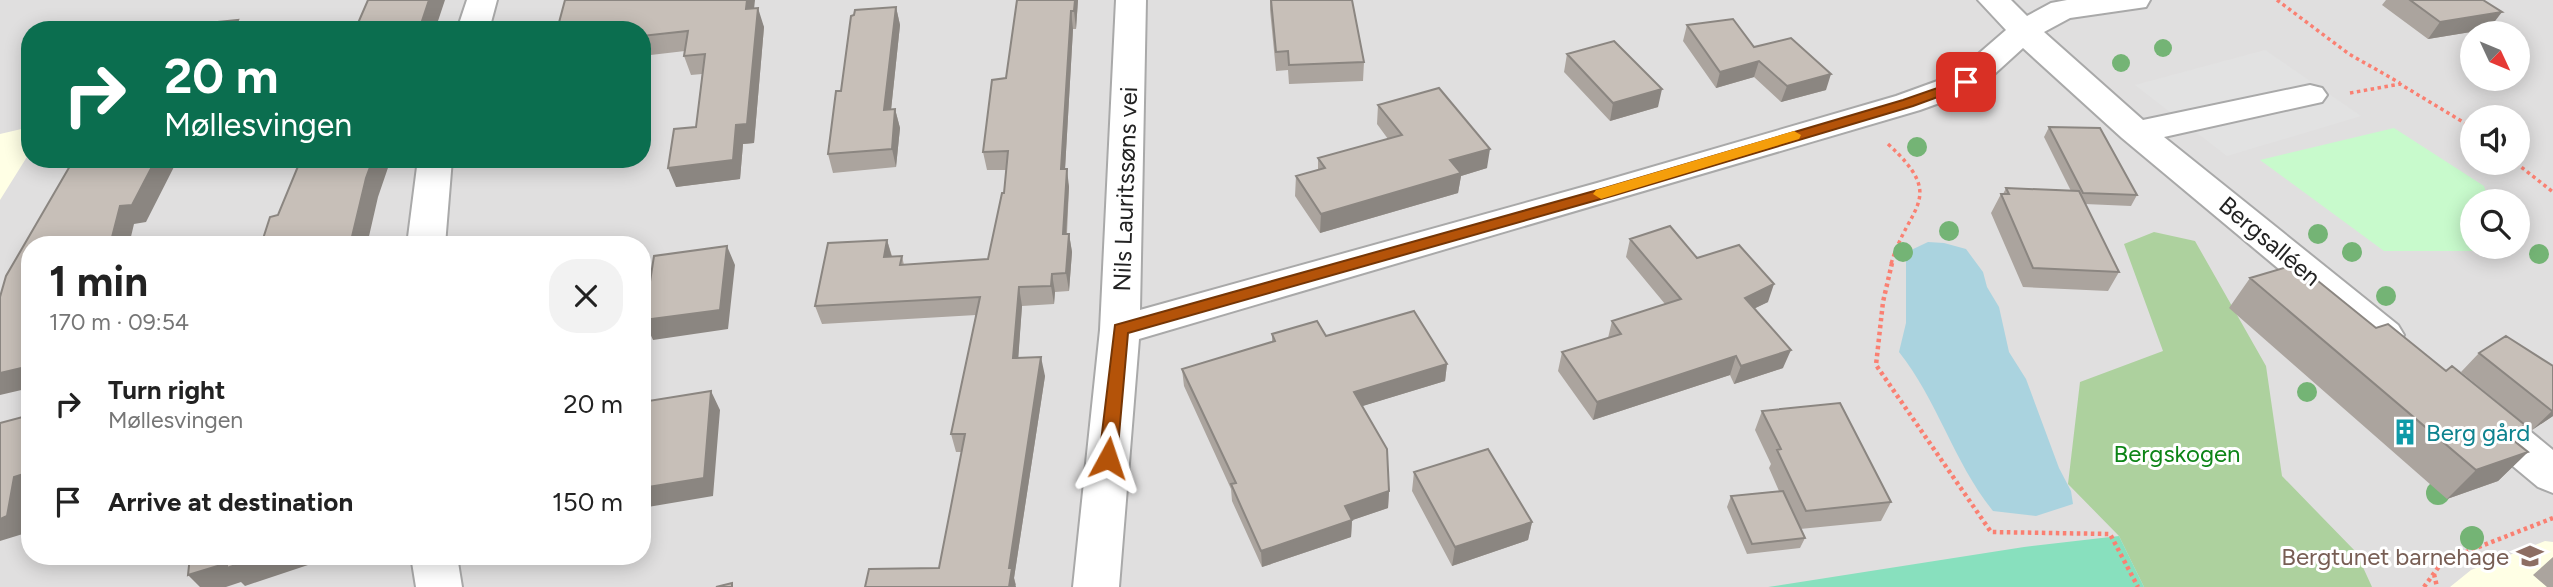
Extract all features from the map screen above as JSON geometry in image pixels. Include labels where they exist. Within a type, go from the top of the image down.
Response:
[{"type":"street","points":[[476,21],[482,0]]},
{"type":"street","name":"Nils Lauritssøns vei","points":[[1096,587],[1120,330],[1131,0]]},
{"type":"street","name":"Bergsalléen","points":[[1993,0],[2023,31],[2138,132],[2415,360]]},
{"type":"street","points":[[1120,330],[1597,195],[1908,103],[1966,82],[2023,31],[2062,10],[2135,0]]},
{"type":"street","points":[[2138,132],[2310,95]]},
{"type":"street","points":[[427,236],[434,168]]},
{"type":"street","points":[[2457,396],[2553,475]]},
{"type":"street","points":[[435,565],[439,587]]},
{"type":"path","points":[[2277,0],[2349,54],[2460,120]]},
{"type":"path","points":[[2310,95],[2362,92],[2400,84]]},
{"type":"path","points":[[1858,116],[1908,162],[1922,188],[1919,205],[1899,244],[1888,276],[1876,365],[1991,532],[2110,534],[2138,587]]},
{"type":"path","points":[[2530,174],[2553,192]]},
{"type":"path","points":[[2424,587],[2443,561],[2553,518]]},
{"type":"path","points":[[2434,573],[2437,587]]},
{"type":"shaded area","points":[[0,0],[2553,0],[2553,587],[0,587]]},
{"type":"shaded area","points":[[2265,50],[2361,116],[2227,156],[2135,85]]},
{"type":"shaded area","points":[[21,129],[21,166],[0,200],[0,134]]},
{"type":"shaded area","name":"Bergtunet barnehage","points":[[2545,541],[2553,542],[2553,587],[2450,587],[2471,570]]},
{"type":"green space","points":[[2394,128],[2460,171],[2460,175],[2467,175],[2485,189],[2460,189],[2460,251],[2384,251],[2260,160]]},
{"type":"green space","name":"Bergskogen","points":[[2154,232],[2195,241],[2266,366],[2282,476],[2356,552],[2372,587],[2144,587],[2119,536],[2068,484],[2080,382],[2163,351],[2124,244]]},
{"type":"green space","points":[[2119,536],[2144,587],[1768,587],[2024,547]]},
{"type":"water","points":[[1928,242],[1966,249],[1983,272],[1987,287],[1999,307],[2009,352],[2026,379],[2059,468],[2071,491],[2073,504],[2036,516],[1993,511],[1967,472],[1925,390],[1899,352],[1906,323],[1906,262],[1909,251]]},
{"type":"building","points":[[368,0],[429,0],[422,21],[359,21]]},
{"type":"building","points":[[565,0],[747,0],[746,9],[758,8],[747,124],[736,125],[733,160],[668,168],[674,129],[696,127],[705,54],[684,56],[688,31],[651,35],[651,21],[559,21]]},
{"type":"building","points":[[1017,0],[1075,0],[1074,11],[1071,11],[1061,169],[1067,169],[1063,234],[1069,234],[1066,273],[1052,274],[1051,286],[1019,287],[1013,358],[1041,357],[1009,568],[1012,568],[1009,587],[865,587],[869,569],[939,568],[965,434],[951,434],[980,297],[815,306],[828,243],[887,240],[884,257],[902,256],[900,265],[988,259],[1004,193],[1008,151],[983,152],[992,80],[1006,78]]},
{"type":"building","points":[[1271,0],[1352,0],[1364,62],[1289,65],[1288,51],[1276,52]]},
{"type":"building","points":[[2410,0],[2483,0],[2502,12],[2440,22]]},
{"type":"building","points":[[896,7],[884,110],[895,109],[892,149],[828,154],[836,91],[841,91],[851,16],[855,10]]},
{"type":"building","points":[[1733,19],[1754,47],[1791,38],[1831,74],[1787,86],[1759,61],[1720,72],[1687,25]]},
{"type":"building","points":[[1614,41],[1662,89],[1613,103],[1567,54]]},
{"type":"building","points":[[1439,88],[1490,149],[1450,160],[1461,173],[1321,214],[1296,176],[1325,168],[1318,158],[1402,135],[1378,105]]},
{"type":"building","points":[[2049,127],[2100,128],[2137,195],[2083,193]]},
{"type":"building","points":[[69,168],[151,168],[132,205],[120,206],[112,236],[29,236]]},
{"type":"building","points":[[297,168],[370,168],[352,236],[264,236],[270,217],[278,215]]},
{"type":"building","points":[[2006,188],[2079,191],[2119,272],[2033,268],[2001,194],[2009,194]]},
{"type":"building","points":[[1670,226],[1697,258],[1739,245],[1774,284],[1745,298],[1791,350],[1741,366],[1736,356],[1597,402],[1562,352],[1621,334],[1612,321],[1681,299],[1630,239]]},
{"type":"building","points":[[727,246],[720,310],[651,319],[654,256]]},
{"type":"building","points":[[21,250],[21,368],[0,373],[0,297],[6,276]]},
{"type":"building","points":[[2297,264],[2376,328],[2388,324],[2446,371],[2452,366],[2525,425],[2508,436],[2528,452],[2476,470],[2250,278]]},
{"type":"building","points":[[1414,311],[1447,364],[1354,392],[1387,449],[1389,491],[1345,506],[1352,520],[1261,551],[1231,484],[1236,483],[1182,369],[1275,341],[1272,334],[1317,321],[1326,336]]},
{"type":"building","points":[[2506,336],[2553,366],[2552,411],[2479,353]]},
{"type":"building","points":[[711,391],[704,478],[651,487],[651,401]]},
{"type":"building","points":[[1840,403],[1891,502],[1806,511],[1762,411]]},
{"type":"building","points":[[21,417],[21,475],[14,477],[7,516],[0,519],[0,423]]},
{"type":"building","points":[[1488,449],[1532,522],[1455,547],[1414,472]]},
{"type":"building","points":[[1783,491],[1805,538],[1752,544],[1731,496]]},
{"type":"building","points":[[189,565],[220,565],[188,575]]},
{"type":"building","points":[[732,583],[732,587],[716,587]]},
{"type":"slow traffic","points":[[1601,194],[1794,135]]},
{"type":"place","name":"Berg gård","points":[[2405,432]]},
{"type":"place","name":"Bergtunet barnehage","points":[[2530,556]]},
{"type":"route","points":[[1108,458],[1120,330],[1610,191],[1908,103],[1966,82]]}]
